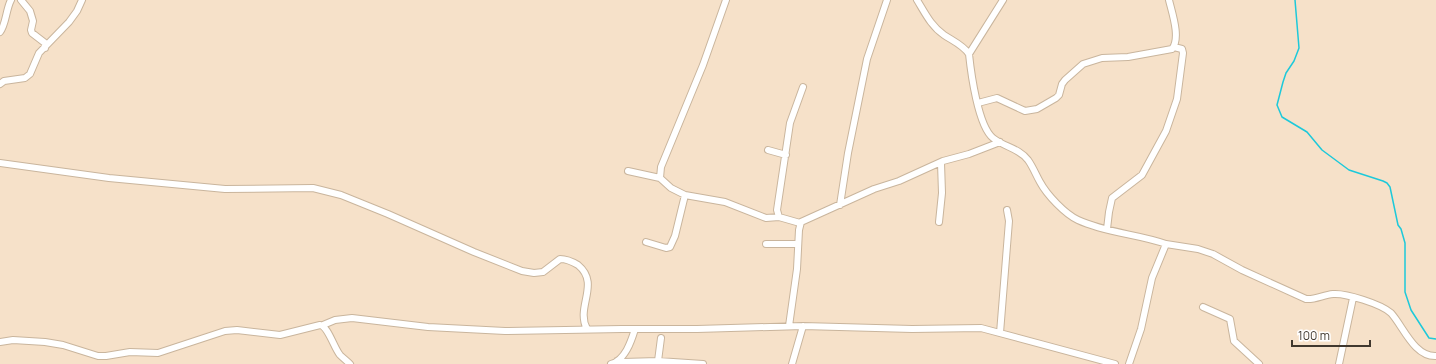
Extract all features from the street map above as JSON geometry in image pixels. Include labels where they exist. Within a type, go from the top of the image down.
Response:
[{"type":"street","points":[[0,32],[11,0]]},
{"type":"street","points":[[22,0],[30,11],[33,21],[31,30],[32,33],[44,43],[45,48]]},
{"type":"street","points":[[0,84],[4,81],[25,78],[30,74],[39,53],[69,22],[77,11],[82,0]]},
{"type":"street","points":[[660,178],[661,167],[700,72],[726,0]]},
{"type":"street","points":[[840,205],[848,153],[867,59],[887,0]]},
{"type":"street","points":[[917,0],[931,24],[944,35],[965,48],[969,54],[978,103],[985,128],[992,137],[1014,148],[1029,161],[1040,183],[1048,194],[1068,214],[1078,220],[1107,229],[1166,244],[1198,249],[1213,254],[1242,270],[1306,300],[1333,294],[1376,304],[1384,308],[1400,325],[1411,342],[1431,356],[1436,356]]},
{"type":"street","points":[[969,54],[1003,0]]},
{"type":"street","points":[[1169,0],[1176,28],[1174,47]]},
{"type":"street","points":[[978,103],[997,98],[1025,110],[1037,109],[1056,98],[1059,95],[1062,84],[1065,80],[1083,64],[1102,58],[1128,57],[1168,51],[1174,47]]},
{"type":"street","points":[[1107,229],[1108,212],[1112,198],[1139,178],[1144,172],[1161,141],[1174,111],[1179,93],[1184,53],[1182,50],[1174,47]]},
{"type":"street","points":[[779,217],[777,210],[790,123],[803,87]]},
{"type":"street","points":[[628,171],[660,178],[671,188],[684,195],[725,202],[766,218],[779,217],[800,223],[874,189],[899,181],[941,163],[1000,142]]},
{"type":"street","points":[[768,150],[786,155]]},
{"type":"street","points":[[0,163],[109,178],[225,188],[313,188],[341,195],[474,252],[522,270],[534,273],[543,272],[560,259],[576,264],[584,272],[589,285],[584,309],[584,321],[587,329]]},
{"type":"street","points":[[939,222],[942,193],[941,163]]},
{"type":"street","points":[[646,242],[666,248],[670,247],[675,236],[684,195]]},
{"type":"street","points":[[1000,333],[1009,221],[1007,210]]},
{"type":"street","points":[[789,326],[797,269],[800,223]]},
{"type":"street","points":[[766,244],[798,244]]},
{"type":"street","points":[[1129,364],[1141,329],[1152,278],[1166,244]]},
{"type":"street","points":[[1339,364],[1353,298]]},
{"type":"street","points":[[1202,307],[1230,319],[1234,341],[1259,364]]},
{"type":"street","points":[[0,342],[13,340],[45,342],[64,345],[98,356],[130,352],[158,353],[225,331],[237,330],[280,335],[314,325],[323,325],[335,320],[352,318],[421,326],[505,331],[697,329],[789,326],[927,329],[981,328],[1115,364]]},
{"type":"street","points":[[323,325],[341,356],[350,364]]},
{"type":"street","points":[[792,364],[803,326]]},
{"type":"street","points":[[613,363],[625,352],[635,329]]},
{"type":"street","points":[[658,361],[661,338]]},
{"type":"street","points":[[613,363],[658,361],[703,364]]},
{"type":"waterway","points":[[1295,0],[1299,48],[1294,61],[1286,73],[1277,105],[1282,117],[1307,132],[1322,150],[1349,170],[1383,181],[1390,187],[1398,225],[1401,229],[1405,243],[1405,292],[1411,310],[1429,338],[1436,339]]}]
